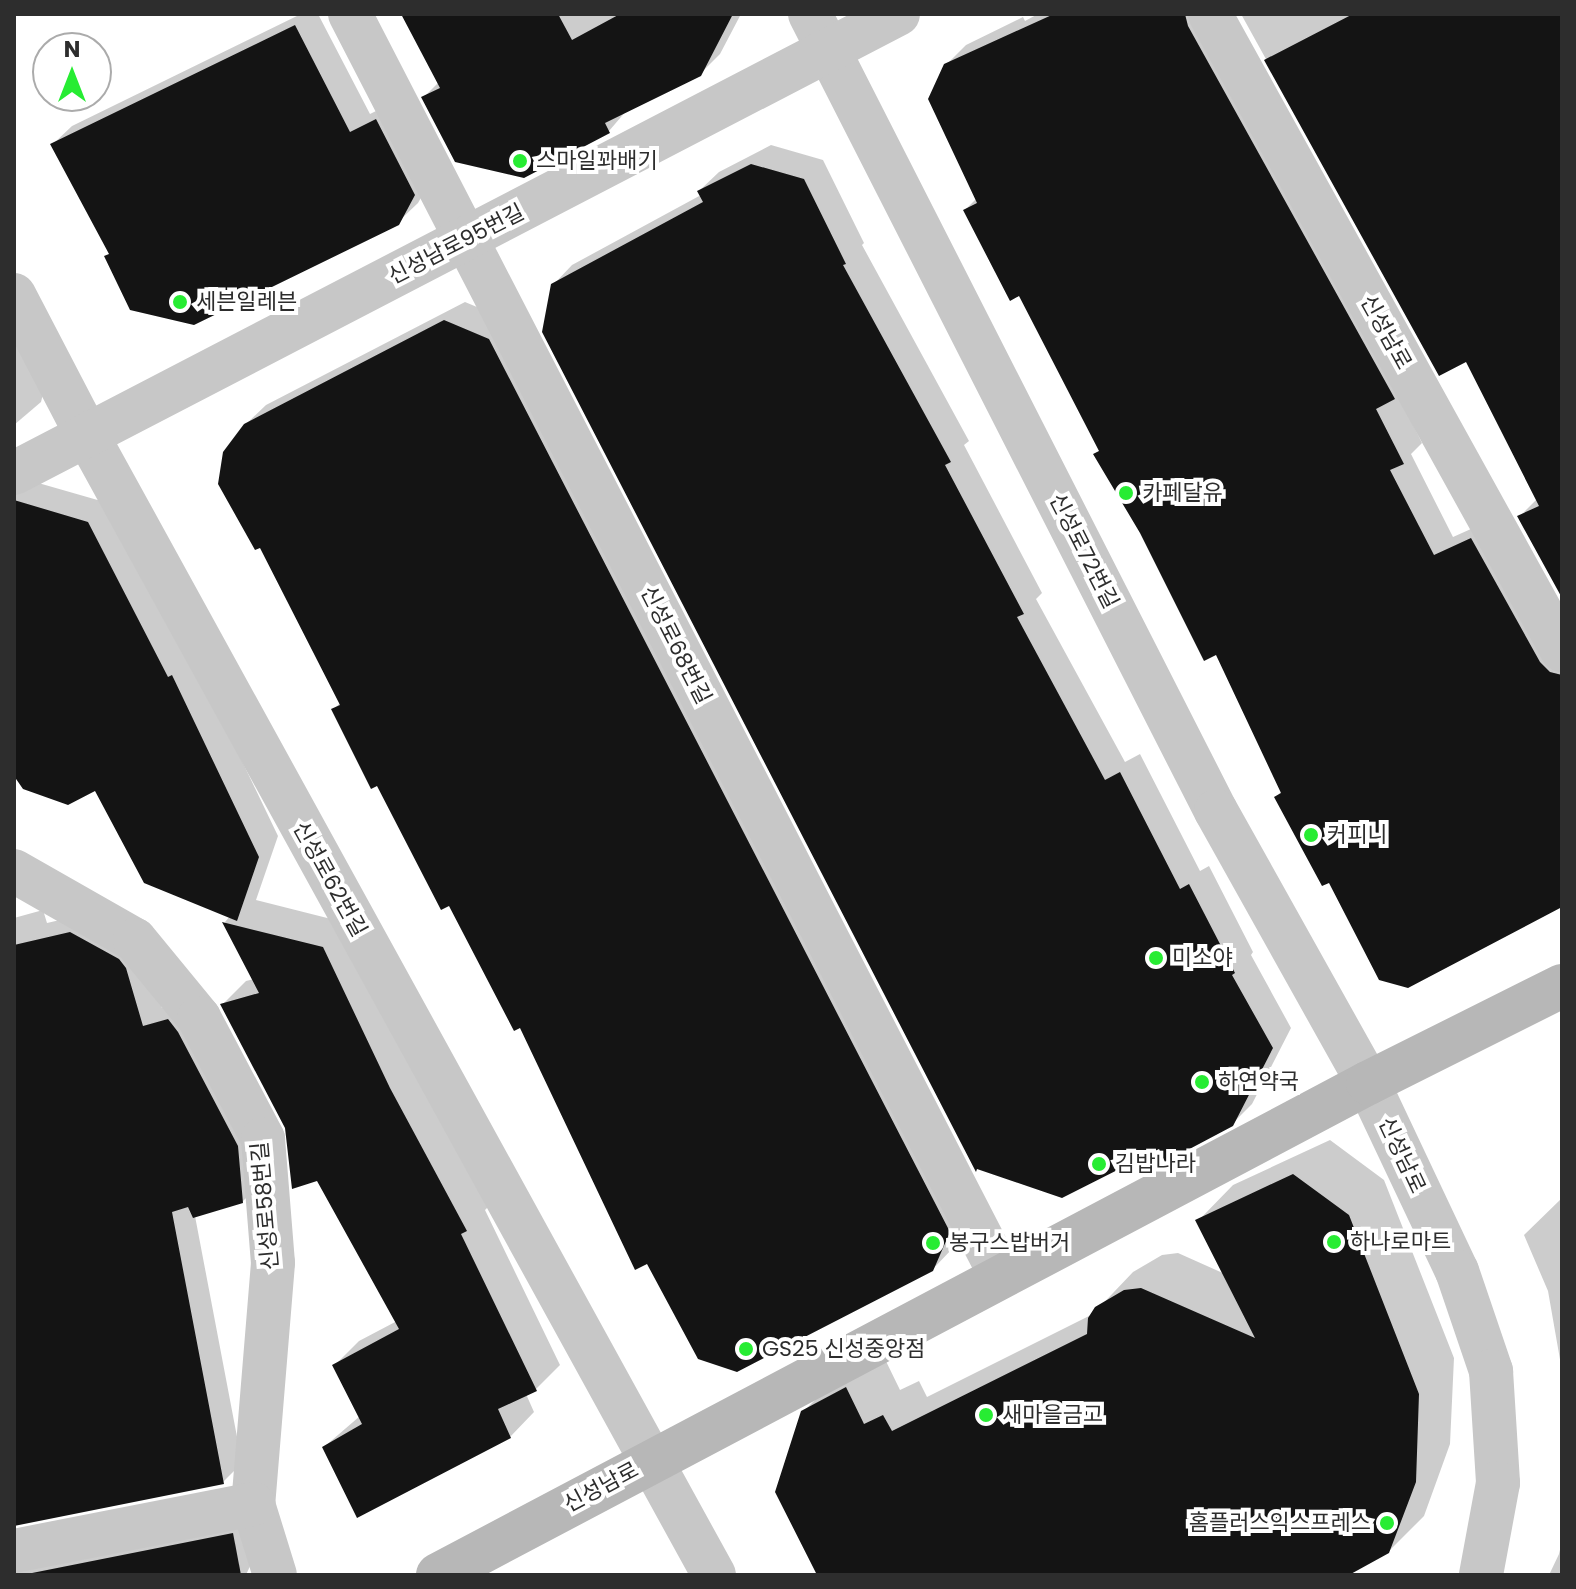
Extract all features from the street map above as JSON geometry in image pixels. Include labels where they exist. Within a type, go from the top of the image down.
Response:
[{"type":"street","name":"신성로68번길","points":[[350,14],[1001,1276]]},
{"type":"street","name":"신성남로95번길","points":[[14,473],[466,239],[820,32],[898,14]]},
{"type":"street","name":"신성남로","points":[[1210,14],[1562,650]]},
{"type":"street","name":"신성로72번길","points":[[820,32],[1216,811],[1368,1083]]},
{"type":"street","name":"신성로62번길","points":[[14,295],[87,435],[650,1461]]},
{"type":"street","name":"신성로58번길","points":[[14,871],[135,940],[199,1018],[263,1139],[273,1263],[253,1504],[275,1575]]},
{"type":"street","points":[[650,1461],[1368,1083],[1562,986]]},
{"type":"street","name":"신성남로","points":[[1368,1083],[1457,1271],[1491,1371],[1498,1483],[1481,1575]]},
{"type":"street","name":"신성남로","points":[[438,1575],[650,1461],[714,1575]]},
{"type":"street","points":[[14,1551],[253,1504]]},
{"type":"building","points":[[401,14],[558,14],[572,40],[620,14],[733,14],[701,76],[605,123],[610,133],[524,178],[455,162],[421,97],[440,88]]},
{"type":"building","points":[[1054,14],[1185,14],[1188,26],[1395,399],[1376,409],[1404,464],[1390,470],[1434,555],[1471,538],[1540,662],[1550,672],[1562,675],[1562,907],[1408,988],[1379,980],[1329,883],[1322,886],[1274,797],[1281,793],[1216,655],[1204,661],[1140,533],[1093,454],[1099,451],[1019,296],[1010,301],[963,210],[977,203],[928,99],[944,64]]},
{"type":"building","points":[[1353,14],[1562,14],[1562,598],[1517,516],[1539,506],[1466,362],[1439,376],[1264,60]]},
{"type":"building","points":[[295,25],[350,132],[376,119],[415,195],[399,225],[194,325],[130,310],[104,256],[109,254],[50,144]]},
{"type":"building","points":[[751,164],[804,179],[846,264],[843,265],[951,462],[945,465],[1024,614],[1017,617],[1105,780],[1120,772],[1180,889],[1189,884],[1235,973],[1232,975],[1273,1048],[1233,1126],[1165,1162],[1159,1149],[1062,1198],[977,1169],[976,1172],[542,332],[551,284],[703,202],[697,191]]},
{"type":"building","points":[[444,320],[489,339],[950,1232],[933,1271],[737,1372],[698,1359],[647,1264],[635,1270],[520,1028],[514,1031],[449,906],[441,910],[377,786],[371,789],[331,709],[340,705],[260,548],[255,550],[218,484],[223,452],[244,424]]},
{"type":"building","points":[[14,500],[88,522],[168,677],[172,675],[259,857],[237,921],[144,883],[95,791],[68,805],[23,789],[14,776]]},
{"type":"building","points":[[222,922],[323,947],[390,1088],[467,1231],[461,1234],[537,1391],[498,1409],[511,1438],[357,1518],[322,1447],[362,1424],[332,1365],[399,1329],[317,1181],[292,1189],[285,1128],[220,1004],[259,993]]},
{"type":"building","points":[[70,932],[119,959],[126,968],[143,1026],[168,1019],[178,1032],[238,1146],[243,1203],[193,1218],[188,1207],[172,1212],[224,1484],[14,1526],[14,945]]},
{"type":"building","points":[[1293,1174],[1349,1215],[1419,1394],[1416,1482],[1389,1553],[1349,1575],[817,1575],[775,1492],[801,1411],[846,1387],[864,1424],[883,1415],[892,1431],[1087,1334],[1088,1318],[1095,1307],[1124,1290],[1141,1288],[1255,1338],[1195,1220]]},
{"type":"building","points":[[233,1533],[241,1575],[22,1575]]},
{"type":"place","name":"스마일꽈배기","points":[[520,161]]},
{"type":"place","name":"세븐일레븐","points":[[180,302]]},
{"type":"place","name":"카페달유","points":[[1126,493]]},
{"type":"place","name":"커피니","points":[[1311,835]]},
{"type":"place","name":"미소야","points":[[1156,958]]},
{"type":"place","name":"하연약국","points":[[1202,1082]]},
{"type":"place","name":"김밥나라","points":[[1099,1164]]},
{"type":"place","name":"하나로마트","points":[[1334,1242]]},
{"type":"place","name":"봉구스밥버거","points":[[933,1243]]},
{"type":"place","name":"GS25 신성중앙점","points":[[746,1349]]},
{"type":"place","name":"새마을금고","points":[[986,1415]]},
{"type":"place","name":"홈플러스익스프레스","points":[[1387,1523]]}]
